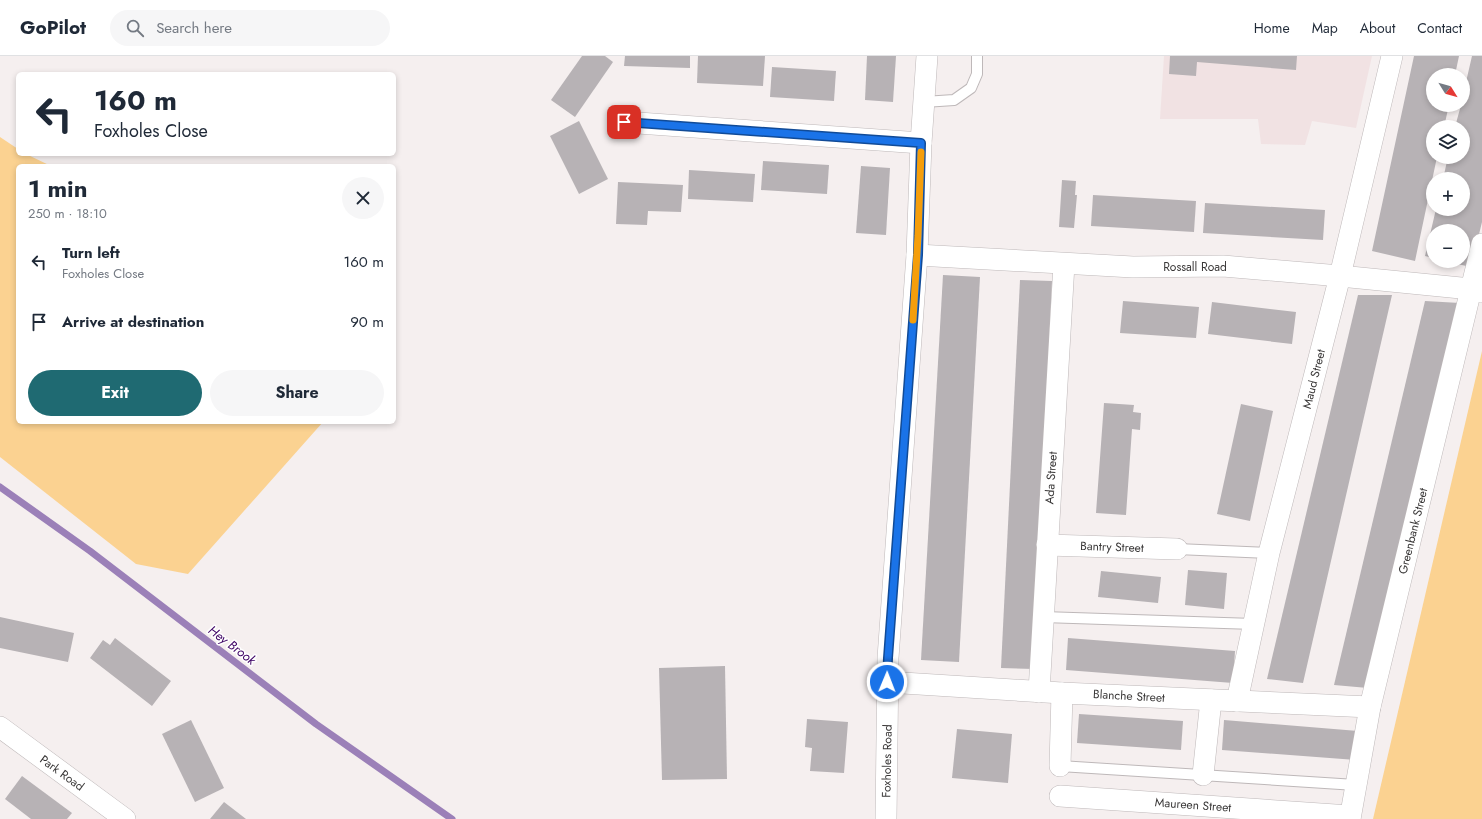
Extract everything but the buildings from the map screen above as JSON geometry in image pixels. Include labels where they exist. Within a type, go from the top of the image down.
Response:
[{"type":"street","name":"Foxholes Road","points":[[886,819],[888,658],[918,255],[921,143],[927,56]]},
{"type":"street","name":"Maud Street","points":[[1237,701],[1269,553],[1340,276],[1392,56]]},
{"type":"street","points":[[624,122],[921,143]]},
{"type":"street","name":"Greenbank Street","points":[[1350,818],[1370,707],[1477,290],[1482,244]]},
{"type":"street","name":"Rossall Road","points":[[918,255],[1133,267],[1223,266],[1477,290]]},
{"type":"street","name":"Ada Street","points":[[1039,692],[1064,264]]},
{"type":"street","name":"Bantry Street","points":[[1047,545],[1177,549]]},
{"type":"street","name":"Blanche Street","points":[[887,682],[1039,692],[1370,707]]},
{"type":"street","points":[[1060,766],[1062,693]]},
{"type":"street","points":[[1203,775],[1211,700]]},
{"type":"street","name":"Park Road","points":[[0,728],[125,819]]},
{"type":"street","name":"Maureen Street","points":[[1060,796],[1197,812],[1350,818]]},
{"type":"lane","points":[[924,102],[954,100],[971,88],[976,74],[978,56]]},
{"type":"lane","points":[[1177,549],[1269,553]]},
{"type":"lane","points":[[1043,617],[1254,624]]},
{"type":"lane","points":[[1060,766],[1356,785]]},
{"type":"shaded area","points":[[1164,56],[1372,56],[1356,128],[1312,121],[1305,145],[1261,144],[1258,119],[1160,119]]},
{"type":"shaded area","points":[[0,137],[16,148],[16,156],[30,156],[47,164],[16,164],[16,424],[321,424],[188,574],[136,564],[0,457]]},
{"type":"shaded area","points":[[1482,351],[1482,819],[1373,819]]},
{"type":"waterway","name":"Hey Brook","points":[[0,487],[90,551],[316,724],[452,819]]},
{"type":"slow traffic","points":[[913,320],[918,255],[921,152]]},
{"type":"route","points":[[624,122],[921,143],[918,255],[887,682]]}]
